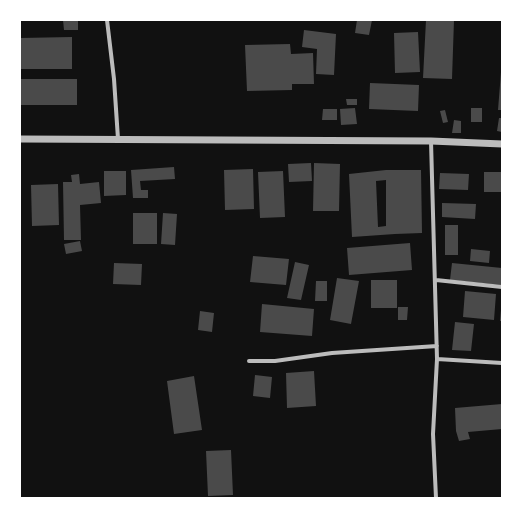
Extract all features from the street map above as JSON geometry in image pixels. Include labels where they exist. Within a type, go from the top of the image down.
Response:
[{"type":"street","points":[[106,20],[114,78],[118,139]]},
{"type":"street","points":[[20,139],[431,141],[502,144]]},
{"type":"street","points":[[431,141],[437,346],[433,434],[436,498]]},
{"type":"street","points":[[436,280],[502,288]]},
{"type":"street","points":[[249,361],[275,362],[332,353],[437,346]]},
{"type":"street","points":[[437,358],[502,364]]},
{"type":"building","points":[[63,20],[78,20],[78,30],[64,30]]},
{"type":"building","points":[[357,20],[372,20],[369,35],[355,33]]},
{"type":"building","points":[[426,20],[454,20],[452,79],[423,78]]},
{"type":"building","points":[[304,30],[336,34],[334,75],[316,74],[317,49],[302,47]]},
{"type":"building","points":[[418,32],[420,72],[395,73],[394,33]]},
{"type":"building","points":[[72,37],[72,69],[20,69],[20,38]]},
{"type":"building","points":[[290,44],[291,54],[313,53],[314,84],[292,84],[292,90],[247,91],[245,45]]},
{"type":"building","points":[[501,72],[502,110],[498,110]]},
{"type":"building","points":[[20,79],[77,79],[77,105],[20,105]]},
{"type":"building","points":[[370,83],[419,85],[418,111],[369,109]]},
{"type":"building","points":[[346,99],[357,99],[357,105],[347,105]]},
{"type":"building","points":[[355,108],[357,124],[341,125],[340,109]]},
{"type":"building","points":[[471,108],[482,108],[482,122],[471,122]]},
{"type":"building","points":[[323,109],[337,109],[337,120],[322,120]]},
{"type":"building","points":[[445,110],[448,122],[443,123],[440,111]]},
{"type":"building","points":[[499,118],[502,118],[502,132],[497,131]]},
{"type":"building","points":[[454,120],[461,121],[461,133],[452,133]]},
{"type":"building","points":[[311,163],[312,181],[289,182],[288,164]]},
{"type":"building","points":[[314,163],[340,164],[339,211],[313,211]]},
{"type":"building","points":[[174,167],[175,179],[140,181],[141,190],[148,190],[148,198],[133,198],[131,170]]},
{"type":"building","points":[[253,169],[254,209],[225,210],[224,170]]},
{"type":"building","points":[[386,170],[421,170],[422,233],[352,237],[349,174]],"holes":[[[386,180],[386,226],[378,227],[376,181]]]},
{"type":"building","points":[[104,171],[126,171],[126,195],[104,196]]},
{"type":"building","points":[[283,171],[285,217],[260,218],[258,172]]},
{"type":"building","points":[[484,172],[502,172],[502,192],[484,192]]},
{"type":"building","points":[[440,173],[469,174],[468,190],[439,189]]},
{"type":"building","points":[[79,174],[80,184],[99,182],[101,203],[80,205],[81,240],[64,240],[63,182],[72,182],[71,175]]},
{"type":"building","points":[[58,184],[59,225],[32,226],[31,185]]},
{"type":"building","points":[[442,203],[476,204],[475,219],[442,217]]},
{"type":"building","points":[[133,213],[157,213],[157,244],[133,244]]},
{"type":"building","points":[[163,213],[177,214],[175,245],[161,244]]},
{"type":"building","points":[[445,225],[458,225],[458,255],[445,255]]},
{"type":"building","points":[[80,241],[82,251],[66,254],[64,244]]},
{"type":"building","points":[[410,243],[412,270],[349,275],[347,248]]},
{"type":"building","points":[[471,249],[490,251],[489,263],[470,261]]},
{"type":"building","points":[[253,256],[289,259],[286,285],[250,282]]},
{"type":"building","points":[[295,262],[309,265],[301,300],[287,298]]},
{"type":"building","points":[[114,263],[142,264],[141,285],[113,284]]},
{"type":"building","points":[[452,263],[502,268],[502,285],[450,280]]},
{"type":"building","points":[[337,278],[359,281],[351,324],[330,320]]},
{"type":"building","points":[[371,280],[397,280],[397,308],[371,308]]},
{"type":"building","points":[[316,281],[327,281],[327,301],[315,301]]},
{"type":"building","points":[[465,291],[496,294],[494,320],[463,317]]},
{"type":"building","points":[[262,304],[314,309],[312,336],[260,332]]},
{"type":"building","points":[[398,307],[408,307],[407,320],[398,320]]},
{"type":"building","points":[[501,310],[502,321],[500,321]]},
{"type":"building","points":[[200,311],[214,313],[212,332],[198,330]]},
{"type":"building","points":[[455,322],[474,324],[471,351],[452,350]]},
{"type":"building","points":[[314,371],[316,406],[287,408],[286,373]]},
{"type":"building","points":[[255,375],[272,377],[270,398],[253,396]]},
{"type":"building","points":[[194,376],[202,430],[174,434],[167,381]]},
{"type":"building","points":[[502,404],[502,429],[468,432],[470,439],[459,441],[456,431],[455,408]]},
{"type":"building","points":[[231,450],[233,495],[208,496],[206,451]]}]
